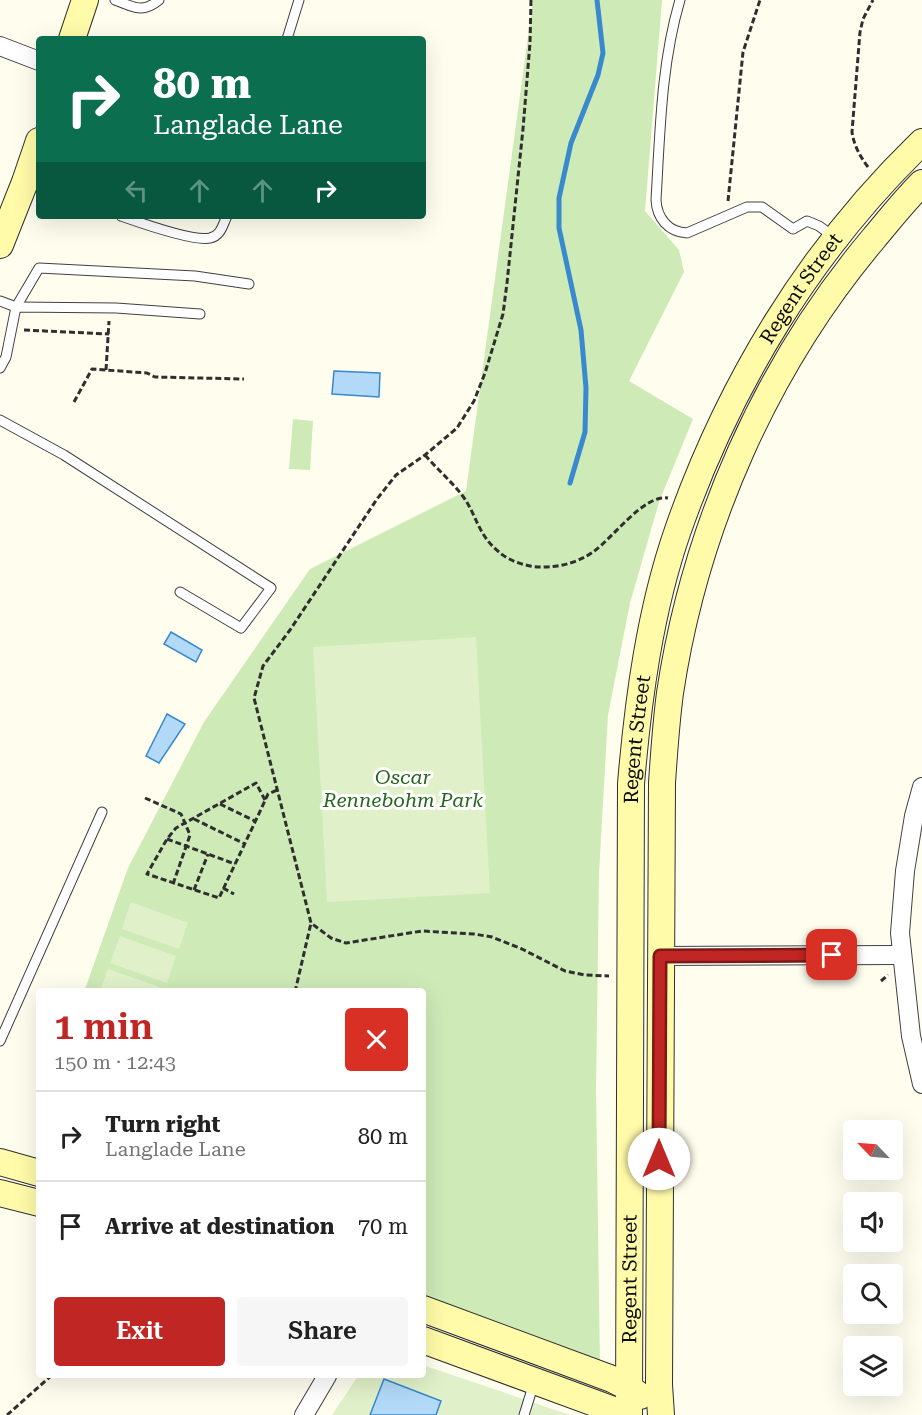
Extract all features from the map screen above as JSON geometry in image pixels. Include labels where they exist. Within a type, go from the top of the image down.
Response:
[{"type":"street","points":[[73,36],[84,0]]},
{"type":"street","points":[[0,46],[36,60]]},
{"type":"street","name":"Regent Street","points":[[628,1415],[624,966],[636,726],[649,645],[675,542],[708,452],[749,368],[774,326],[834,237],[895,168],[922,142]]},
{"type":"street","points":[[0,245],[29,183],[36,154]]},
{"type":"street","name":"Regent Street","points":[[657,1415],[662,783],[665,732],[678,651],[706,542],[753,425],[774,382],[807,327],[847,270],[922,183]]},
{"type":"street","points":[[922,787],[914,816],[905,871],[900,933],[900,955],[911,1036],[922,1084]]},
{"type":"street","points":[[624,966],[660,956],[900,955]]},
{"type":"street","points":[[0,1162],[36,1172]]},
{"type":"street","points":[[0,1193],[36,1202]]},
{"type":"street","points":[[426,1310],[628,1386],[657,1415]]},
{"type":"street","points":[[426,1341],[628,1415]]},
{"type":"street","points":[[304,1415],[326,1378]]},
{"type":"lane","points":[[115,0],[139,9],[152,6],[159,0]]},
{"type":"lane","points":[[288,36],[299,0]]},
{"type":"lane","points":[[680,0],[669,40],[666,71],[658,171],[657,211],[662,221],[678,232],[687,233],[747,207],[762,207],[793,229],[807,221],[819,226],[834,237]]},
{"type":"lane","points":[[131,219],[188,236],[210,238],[220,232],[226,219]]},
{"type":"lane","points":[[0,368],[6,357],[16,307],[39,268],[195,276],[249,284]]},
{"type":"lane","points":[[0,301],[16,307],[110,308],[200,314]]},
{"type":"lane","points":[[0,420],[64,455],[271,588],[241,628],[180,592]]},
{"type":"lane","points":[[0,1041],[102,812]]},
{"type":"lane","points":[[524,1415],[535,1381]]},
{"type":"path","points":[[296,988],[310,923],[254,698],[263,666],[390,483],[396,475],[425,455],[457,428],[474,401],[503,314],[523,129],[531,0]]},
{"type":"path","points":[[725,218],[732,176],[743,52],[760,0]]},
{"type":"path","points":[[873,0],[860,32],[852,132],[859,155],[873,173]]},
{"type":"path","points":[[106,370],[110,308]]},
{"type":"path","points":[[12,329],[109,334]]},
{"type":"path","points":[[74,402],[92,369],[147,373],[155,377],[244,379]]},
{"type":"path","points":[[425,455],[462,495],[489,543],[502,555],[536,567],[558,567],[576,561],[593,552],[657,497],[676,500]]},
{"type":"path","points":[[265,800],[256,783],[176,828],[147,874],[219,898],[268,794],[277,790]]},
{"type":"path","points":[[145,798],[181,814],[190,835],[173,884]]},
{"type":"path","points":[[220,804],[255,821]]},
{"type":"path","points":[[194,819],[245,844]]},
{"type":"path","points":[[167,839],[235,864]]},
{"type":"path","points":[[194,890],[208,854]]},
{"type":"path","points":[[223,888],[234,894]]},
{"type":"path","points":[[310,923],[331,938],[346,943],[422,931],[474,934],[492,937],[522,949],[565,971],[585,975],[624,966]]},
{"type":"path","points":[[6,1415],[49,1378]]},
{"type":"green space","name":"Oscar Rennebohm Park","points":[[533,0],[662,0],[645,211],[679,250],[684,272],[629,381],[693,419],[659,502],[630,603],[608,715],[599,873],[596,1089],[600,1366],[426,1302],[426,988],[85,988],[128,868],[204,722],[310,569],[466,491]]},
{"type":"green space","points":[[293,419],[313,421],[310,470],[289,469]]},
{"type":"green space","points":[[476,637],[490,893],[327,902],[313,647]]},
{"type":"green space","points":[[131,902],[188,923],[179,949],[122,929]]},
{"type":"green space","points":[[120,936],[176,956],[167,983],[110,963]]},
{"type":"green space","points":[[108,969],[162,988],[101,988]]},
{"type":"green space","points":[[426,1366],[570,1415],[332,1415],[357,1378],[426,1378]]},
{"type":"water","points":[[334,371],[380,373],[379,397],[332,394]]},
{"type":"water","points":[[171,632],[202,650],[196,662],[164,644]]},
{"type":"water","points":[[167,714],[185,724],[159,763],[146,756]]},
{"type":"water","points":[[384,1379],[441,1401],[436,1415],[370,1415]]},
{"type":"waterway","points":[[570,483],[585,432],[586,388],[581,330],[559,228],[559,198],[571,143],[598,75],[603,53],[597,0]]},
{"type":"route","points":[[659,1159],[660,956],[832,955]]}]
